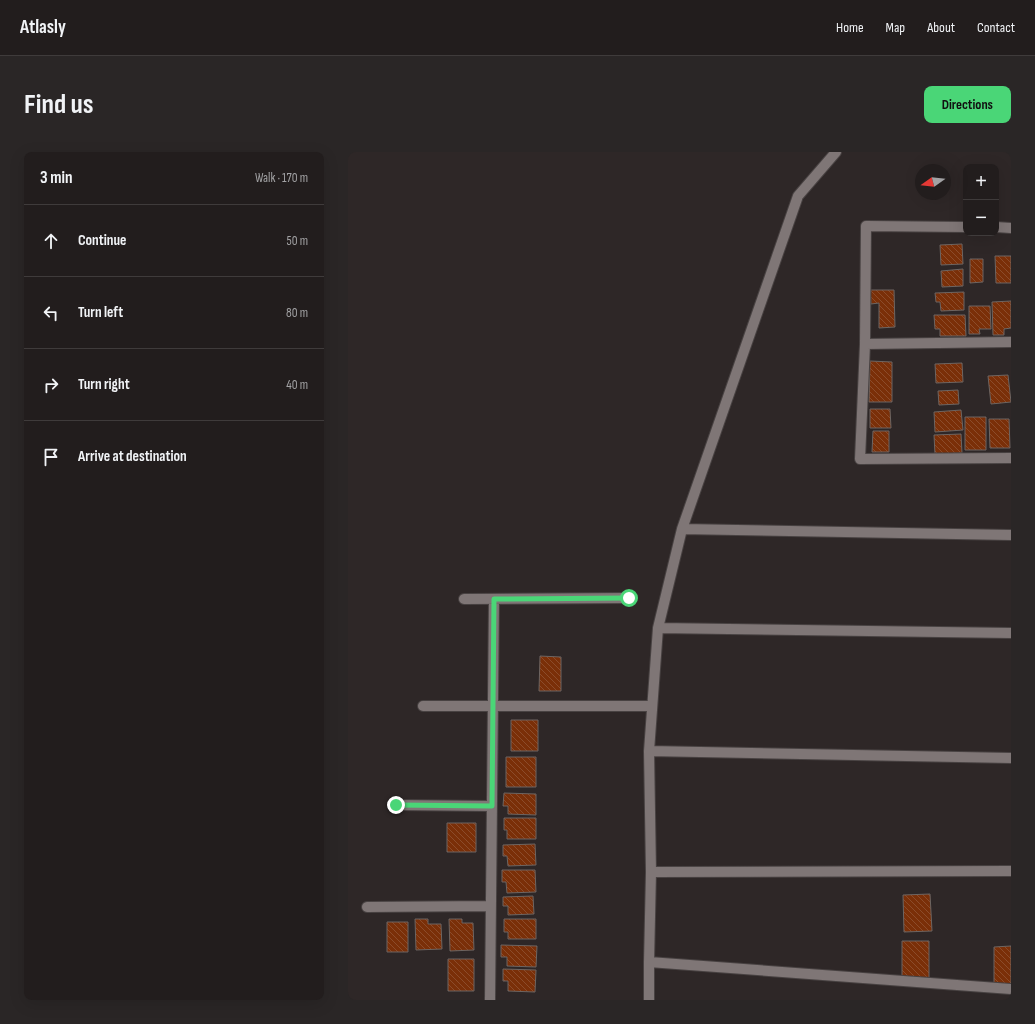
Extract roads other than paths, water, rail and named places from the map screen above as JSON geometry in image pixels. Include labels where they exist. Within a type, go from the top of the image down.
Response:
[{"type":"street","points":[[649,1000],[651,872],[649,751],[658,628],[682,529],[798,196],[836,152]]},
{"type":"street","points":[[963,227],[866,226],[865,344],[860,459],[1011,458]]},
{"type":"street","points":[[999,227],[1011,228]]},
{"type":"street","points":[[865,344],[1011,342]]},
{"type":"street","points":[[682,529],[1011,535]]},
{"type":"street","points":[[464,599],[629,598]]},
{"type":"street","points":[[490,1000],[494,599]]},
{"type":"street","points":[[658,628],[1011,633]]},
{"type":"street","points":[[424,706],[652,706]]},
{"type":"street","points":[[649,751],[1011,758]]},
{"type":"street","points":[[396,805],[492,806]]},
{"type":"street","points":[[651,872],[1011,871]]},
{"type":"street","points":[[367,907],[491,906]]},
{"type":"street","points":[[649,962],[1011,989]]}]
